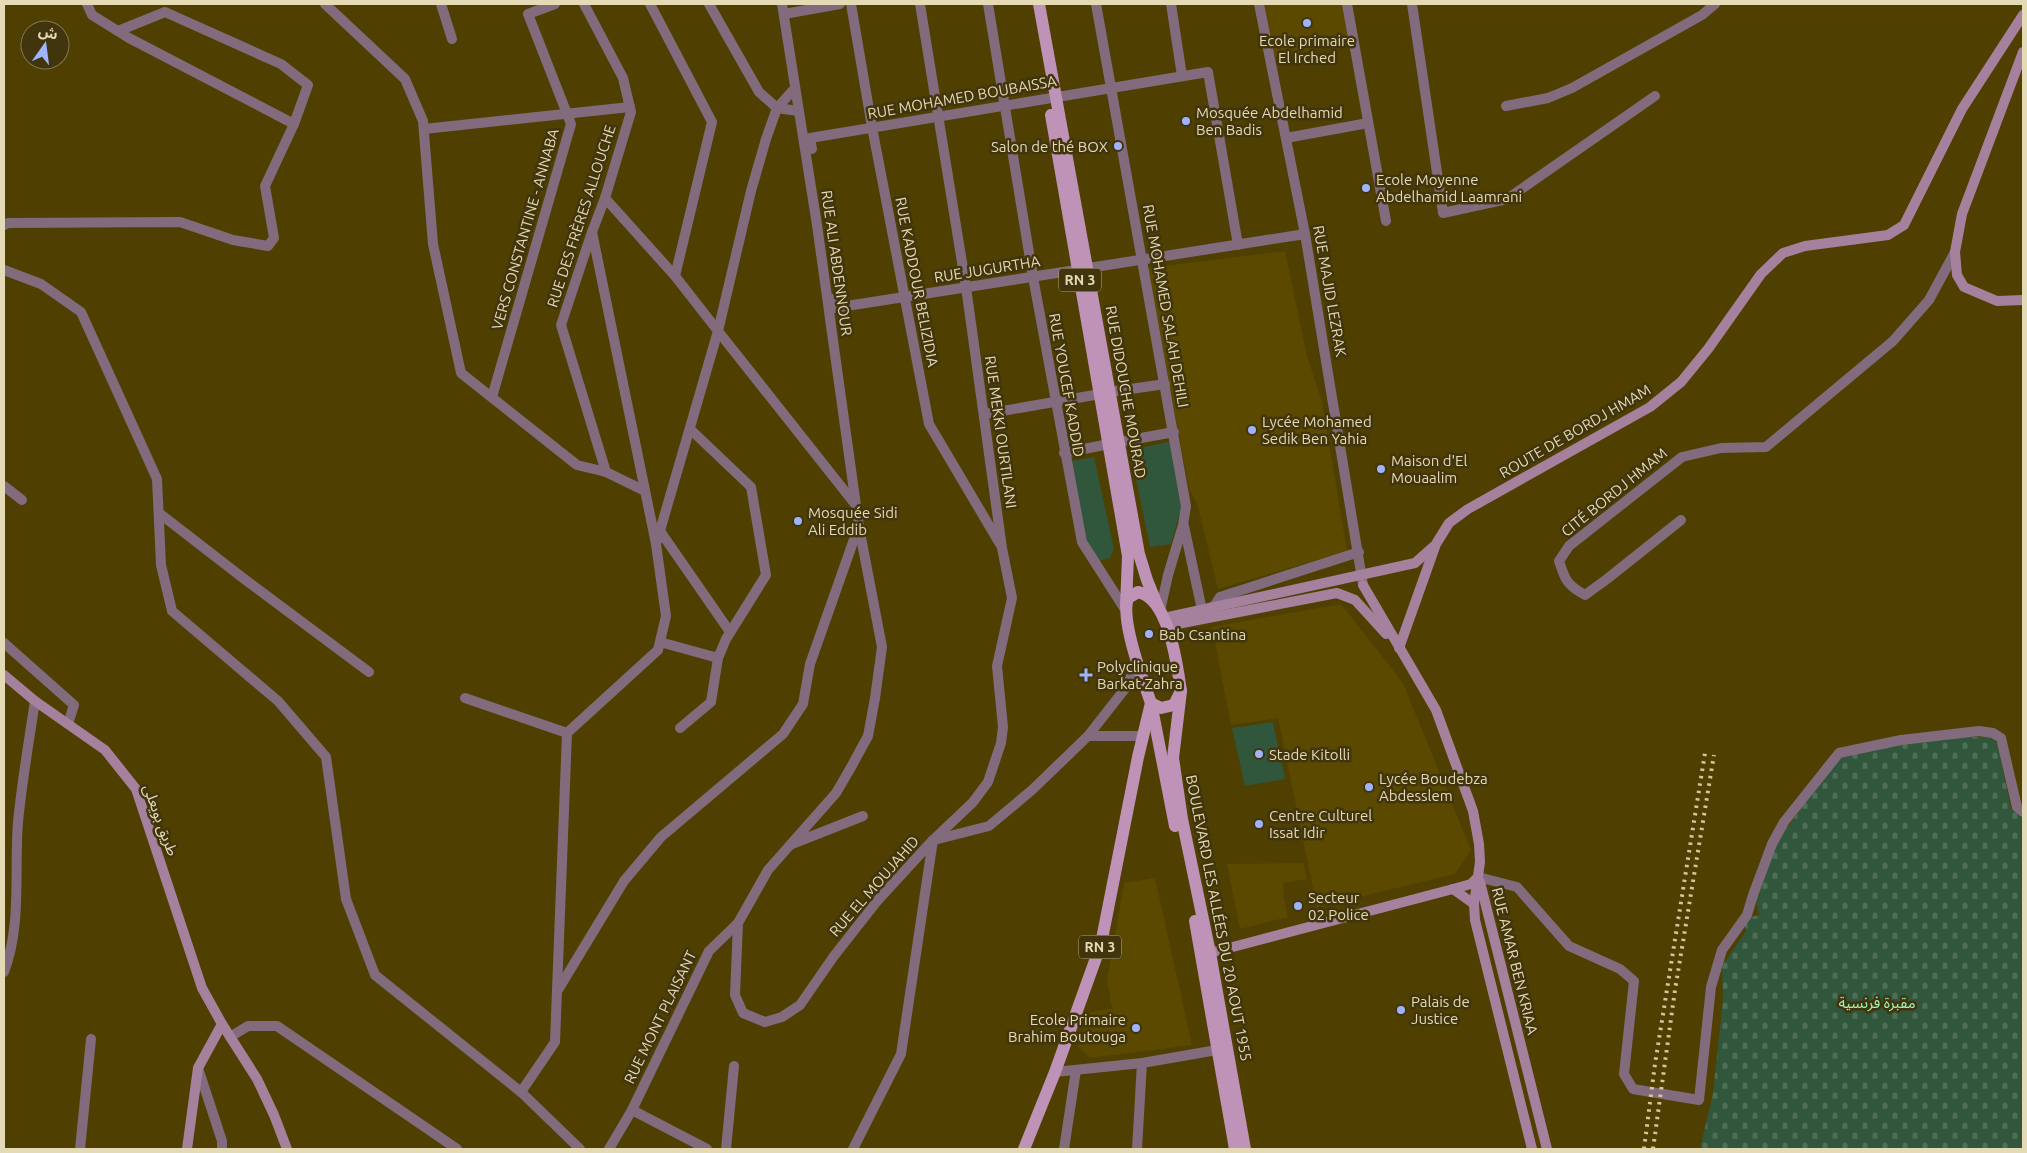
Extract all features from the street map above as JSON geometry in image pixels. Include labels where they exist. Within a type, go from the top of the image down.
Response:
[{"type":"main road","name":"RUE DIDOUCHE MOURAD","points":[[1031,4],[1052,96]]},
{"type":"main road","name":"RUE DIDOUCHE MOURAD","points":[[1039,4],[1052,96],[1114,443],[1139,554],[1147,580],[1162,616],[1181,691]]},
{"type":"main road","name":"ROUTE DE BORDJ HMAM","points":[[1399,648],[1436,544],[1449,522],[1468,509],[1650,407],[1682,382],[1708,349],[1761,274],[1783,253],[1805,246],[1888,235],[1904,225],[1962,109],[2023,15]]},
{"type":"main road","points":[[2023,52],[1962,214],[1955,252],[1956,275],[1964,287],[1997,301],[2023,300]]},
{"type":"main road","name":"RUE DIDOUCHE MOURAD","points":[[1114,443],[1128,556],[1126,608],[1138,663]]},
{"type":"main road","points":[[1162,616],[1239,603],[1415,563],[1436,544]]},
{"type":"main road","points":[[1210,953],[1471,884],[1478,877],[1479,844],[1473,810],[1436,710],[1363,585]]},
{"type":"main road","points":[[1126,608],[1128,598],[1138,592],[1150,598],[1162,616]]},
{"type":"main road","points":[[1162,616],[1337,593],[1355,600],[1399,648]]},
{"type":"main road","name":"BOULEVARD LES ALLÉES DU 20 AOUT 1955","points":[[1138,663],[1151,703],[1160,746],[1200,950],[1235,1149]]},
{"type":"main road","name":"طريق بويعلى","points":[[4,675],[35,701],[105,750],[136,789],[202,988],[222,1024],[257,1078],[287,1149]]},
{"type":"main road","points":[[1160,746],[1141,741],[1174,705],[1181,691]]},
{"type":"main road","name":"BOULEVARD LES ALLÉES DU 20 AOUT 1955","points":[[1181,691],[1173,758],[1182,819],[1210,953],[1245,1149]]},
{"type":"main road","points":[[1151,703],[1161,708],[1174,705]]},
{"type":"main road","name":"RN 3","points":[[1024,1149],[1055,1072],[1101,944],[1141,741],[1151,703]]},
{"type":"main road","name":"RUE AMAR BEN KRIAA","points":[[1478,877],[1474,904],[1475,920],[1532,1149]]},
{"type":"main road","name":"RUE AMAR BEN KRIAA","points":[[1478,877],[1547,1149]]},
{"type":"main road","points":[[1453,889],[1474,904]]},
{"type":"main road","points":[[187,1149],[198,1068],[222,1024]]},
{"type":"street","points":[[87,4],[92,15],[118,31],[294,124]]},
{"type":"street","points":[[326,4],[405,79],[424,129],[433,244],[461,373],[576,465],[606,472],[645,491]]},
{"type":"street","points":[[441,4],[452,39]]},
{"type":"street","name":"VERS CONSTANTINE - ANNABA","points":[[492,397],[571,124],[528,14],[555,4]]},
{"type":"street","name":"RUE DES FRÈRES ALLOUCHE","points":[[584,4],[624,78],[631,112],[605,198],[561,325],[606,472]]},
{"type":"street","points":[[650,4],[712,122],[675,276]]},
{"type":"street","points":[[709,4],[759,92],[777,108],[798,111]]},
{"type":"street","points":[[783,9],[840,4]]},
{"type":"street","name":"RUE KADDOUR BELIZIDIA","points":[[851,4],[872,127],[929,424],[1002,548]]},
{"type":"street","name":"RUE MEKKI OURTILANI","points":[[920,4],[966,287],[1002,548],[1012,598],[997,666],[1003,727],[1001,743],[988,782],[973,802],[933,840]]},
{"type":"street","name":"RUE YOUCEF KADDID","points":[[988,4],[1033,277],[1064,453],[1082,542],[1126,608]]},
{"type":"street","name":"RUE MOHAMED SALAH DEHILI","points":[[1096,4],[1186,506],[1183,525],[1168,575],[1162,616]]},
{"type":"street","points":[[1171,4],[1182,76]]},
{"type":"street","name":"RUE MAJID LEZRAK","points":[[1259,4],[1305,234],[1363,585]]},
{"type":"street","points":[[1346,4],[1386,221]]},
{"type":"street","points":[[1412,4],[1443,213],[1508,199],[1655,96]]},
{"type":"street","points":[[1506,106],[1548,98],[1572,88],[1702,15],[1715,4]]},
{"type":"street","name":"RUE ALI ABDENNOUR","points":[[783,9],[817,225],[859,527]]},
{"type":"street","points":[[4,225],[8,223],[180,222],[233,240],[268,246],[274,238],[266,186],[294,124],[308,85],[281,64],[165,12],[118,31]]},
{"type":"street","name":"RUE MOHAMED BOUBAISSA","points":[[817,225],[822,217],[810,138],[1052,96],[1208,72],[1238,245]]},
{"type":"street","points":[[656,544],[718,331],[750,192],[777,108],[795,88]]},
{"type":"street","points":[[424,129],[630,108]]},
{"type":"street","points":[[1286,138],[1368,123]]},
{"type":"street","points":[[605,198],[675,276],[856,505]]},
{"type":"street","points":[[521,1092],[555,1042],[567,733],[658,650],[666,616],[656,544],[592,232]]},
{"type":"street","name":"RUE JUGURTHA","points":[[819,239],[826,245],[834,308],[1305,234]]},
{"type":"street","name":"CITÉ BORDJ HMAM","points":[[1681,520],[1585,595],[1571,587],[1564,576],[1559,561],[1569,546],[1682,457],[1721,448],[1766,447],[1893,341],[1930,300],[1955,252]]},
{"type":"street","points":[[4,270],[41,284],[81,312],[158,479],[161,564],[172,611],[278,701],[326,758],[346,899],[375,975],[521,1092],[580,1149]]},
{"type":"street","points":[[984,414],[1165,384]]},
{"type":"street","points":[[680,728],[711,702],[718,658],[730,632],[766,575],[751,488],[690,429]]},
{"type":"street","points":[[1064,453],[1174,432]]},
{"type":"street","points":[[4,486],[22,500]]},
{"type":"street","points":[[159,513],[369,672]]},
{"type":"street","points":[[1183,525],[1198,593],[1205,609],[1214,605],[1220,597]]},
{"type":"street","points":[[557,991],[624,881],[661,838],[783,734],[803,704],[810,664],[859,527]]},
{"type":"street","name":"RUE MONT PLAISANT","points":[[609,1149],[632,1110],[709,951],[738,924],[768,870],[788,846],[817,817],[836,793],[868,736],[882,647],[859,527]]},
{"type":"street","points":[[660,531],[730,632]]},
{"type":"street","points":[[1198,593],[1204,598],[1220,597],[1359,552]]},
{"type":"street","points":[[660,642],[718,658]]},
{"type":"street","points":[[4,643],[74,705],[68,724]]},
{"type":"street","name":"RUE EL MOUJAHID","points":[[738,924],[735,995],[743,1013],[764,1022],[782,1017],[800,1005],[878,900],[933,840],[989,826],[1032,790],[1088,736],[1124,690],[1138,663]]},
{"type":"street","points":[[465,698],[567,733]]},
{"type":"street","points":[[4,972],[9,960],[15,916],[18,822],[35,701]]},
{"type":"street","points":[[1478,877],[1518,887],[1570,946],[1620,969],[1634,981],[1624,1074],[1633,1089],[1699,1100],[1711,987],[1722,950],[1748,915],[1753,895],[1772,844],[1784,822],[1839,753],[1901,740],[1979,731],[1993,733],[2001,738],[2017,807],[2023,812]]},
{"type":"street","points":[[1088,736],[1141,741]]},
{"type":"street","points":[[788,846],[863,816]]},
{"type":"street","points":[[853,1149],[901,1054],[933,840]]},
{"type":"street","points":[[230,1037],[248,1026],[277,1026],[457,1149]]},
{"type":"street","points":[[80,1149],[91,1039]]},
{"type":"street","points":[[1055,1072],[1142,1063],[1218,1050]]},
{"type":"street","points":[[1137,1149],[1142,1063]]},
{"type":"street","points":[[726,1149],[734,1066]]},
{"type":"street","points":[[198,1068],[222,1141],[222,1149]]},
{"type":"street","points":[[1064,1149],[1076,1070]]},
{"type":"street","points":[[632,1110],[707,1149]]},
{"type":"shaded area","name":"Ecole primaire El Irched","points":[[1264,4],[1343,4],[1350,43],[1274,57]]},
{"type":"shaded area","name":"Lycée Mohamed Sedik Ben Yahia","points":[[1285,251],[1307,356],[1322,402],[1347,551],[1218,589],[1197,503],[1189,489],[1148,268]]},
{"type":"shaded area","name":"Lycée Boudebza Abdesslem","points":[[1341,604],[1403,683],[1471,850],[1455,874],[1317,907],[1278,718],[1231,725],[1212,627]]},
{"type":"shaded area","points":[[1303,863],[1307,879],[1283,883],[1288,917],[1240,929],[1227,864]]},
{"type":"shaded area","points":[[1155,878],[1192,1045],[1090,1058],[1078,1047],[1090,1012],[1112,1009],[1107,980],[1124,883]]},
{"type":"green space","points":[[1172,441],[1182,505],[1171,544],[1150,547],[1130,450]]},
{"type":"green space","points":[[1094,457],[1114,549],[1110,558],[1098,561],[1085,542],[1070,461]]},
{"type":"green space","name":"Stade Kitolli","points":[[1273,722],[1285,779],[1245,786],[1232,728]]},
{"type":"green space","name":"مقبرة فرنسية","points":[[1990,736],[1997,743],[2011,808],[2023,818],[2023,1149],[1700,1149],[1713,1093],[1723,999],[1722,966],[1746,931],[1745,924],[1750,917],[1759,915],[1755,896],[1776,843],[1839,756],[1918,740]]},
{"type":"railway","points":[[1644,1149],[1655,1064],[1705,753]]},
{"type":"railway","points":[[1653,1149],[1675,990],[1714,755]]},
{"type":"place","name":"Ecole primaire El Irched","points":[[1307,23]]},
{"type":"place","name":"Mosquée Abdelhamid Ben Badis","points":[[1186,121]]},
{"type":"place","name":"Salon de thé BOX","points":[[1118,146]]},
{"type":"place","name":"Ecole Moyenne Abdelhamid Laamrani","points":[[1366,188]]},
{"type":"place","name":"Lycée Mohamed Sedik Ben Yahia","points":[[1252,430]]},
{"type":"place","name":"Maison d'El Mouaalim","points":[[1381,469]]},
{"type":"place","name":"Mosquée Sidi Ali Eddib","points":[[798,521]]},
{"type":"place","name":"Bab Csantina","points":[[1149,634]]},
{"type":"place","name":"Polyclinique Barkat Zahra","points":[[1086,675]]},
{"type":"place","name":"Stade Kitolli","points":[[1259,754]]},
{"type":"place","name":"Lycée Boudebza Abdesslem","points":[[1369,787]]},
{"type":"place","name":"Centre Culturel Issat Idir","points":[[1259,824]]},
{"type":"place","name":"Secteur 02 Police","points":[[1298,906]]},
{"type":"place","name":"Palais de Justice","points":[[1401,1010]]},
{"type":"place","name":"Ecole Primaire Brahim Boutouga","points":[[1136,1028]]}]
